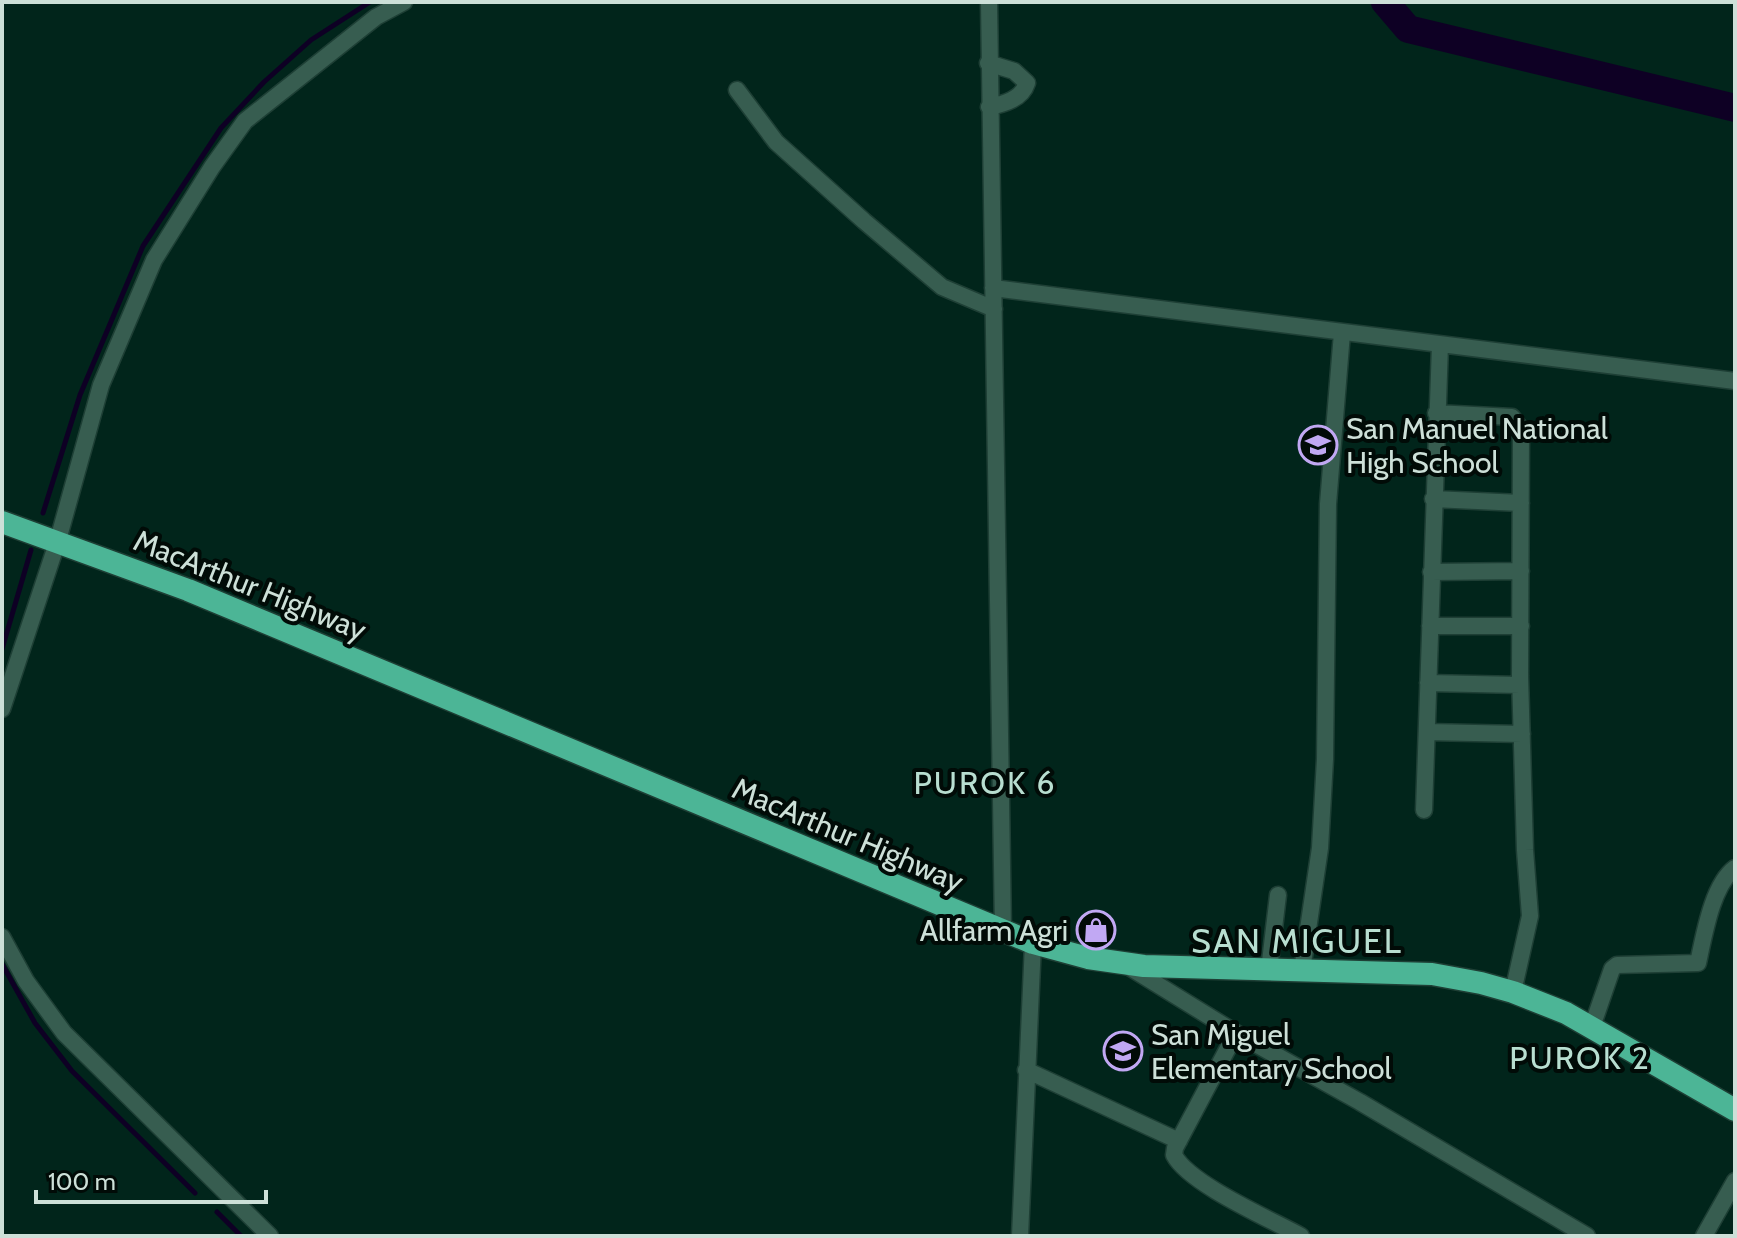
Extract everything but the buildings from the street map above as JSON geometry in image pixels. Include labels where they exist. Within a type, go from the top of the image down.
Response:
[{"type":"highway","name":"MacArthur Highway","points":[[2,522],[188,590],[1033,943],[1073,955],[1124,964],[1432,974],[1481,983],[1566,1013],[1735,1110]]},
{"type":"street","points":[[2,709],[58,540],[101,385],[154,260],[212,167],[245,121],[376,17],[404,2]]},
{"type":"street","points":[[989,2],[1003,932]]},
{"type":"street","points":[[988,63],[1014,71],[1027,83],[1025,90],[1013,99],[989,107]]},
{"type":"street","points":[[737,90],[776,142],[864,221],[942,287],[994,309]]},
{"type":"street","points":[[993,288],[1735,381]]},
{"type":"street","points":[[1302,970],[1321,833],[1325,759],[1328,504],[1342,333]]},
{"type":"street","points":[[1424,810],[1440,345]]},
{"type":"street","points":[[1436,413],[1512,417],[1521,429],[1520,685],[1530,916],[1513,992]]},
{"type":"street","points":[[1433,499],[1521,503]]},
{"type":"street","points":[[1431,572],[1521,571]]},
{"type":"street","points":[[1430,626],[1521,626]]},
{"type":"street","points":[[1428,683],[1520,685]]},
{"type":"street","points":[[1427,732],[1522,734]]},
{"type":"street","points":[[1592,1027],[1612,969],[1617,965],[1698,963],[1709,916],[1727,873],[1735,868]]},
{"type":"street","points":[[1269,970],[1278,895]]},
{"type":"street","points":[[2,937],[26,981],[64,1033],[270,1236]]},
{"type":"street","points":[[1020,1236],[1033,943]]},
{"type":"street","points":[[1124,964],[1236,1033],[1587,1236]]},
{"type":"street","points":[[1236,1033],[1174,1155],[1193,1176],[1301,1236]]},
{"type":"street","points":[[1026,1070],[1179,1141]]},
{"type":"street","points":[[1704,1236],[1735,1181]]},
{"type":"waterway","points":[[43,513],[80,395],[143,246],[221,128],[264,82],[311,40],[370,2]]},
{"type":"waterway","points":[[1385,2],[1408,29],[1735,108]]},
{"type":"waterway","points":[[2,649],[31,550]]},
{"type":"waterway","points":[[2,964],[35,1023],[72,1071],[195,1193]]},
{"type":"waterway","points":[[217,1212],[241,1236]]},
{"type":"place","name":"San Manuel National High School","points":[[1318,445]]},
{"type":"place","name":"Allfarm Agri","points":[[1096,930]]},
{"type":"place","name":"San Miguel Elementary School","points":[[1123,1051]]},
{"type":"district","name":"PUROK 6","points":[[985,782]]},
{"type":"district","name":"SAN MIGUEL","points":[[1297,941]]},
{"type":"district","name":"PUROK 2","points":[[1580,1057]]}]
